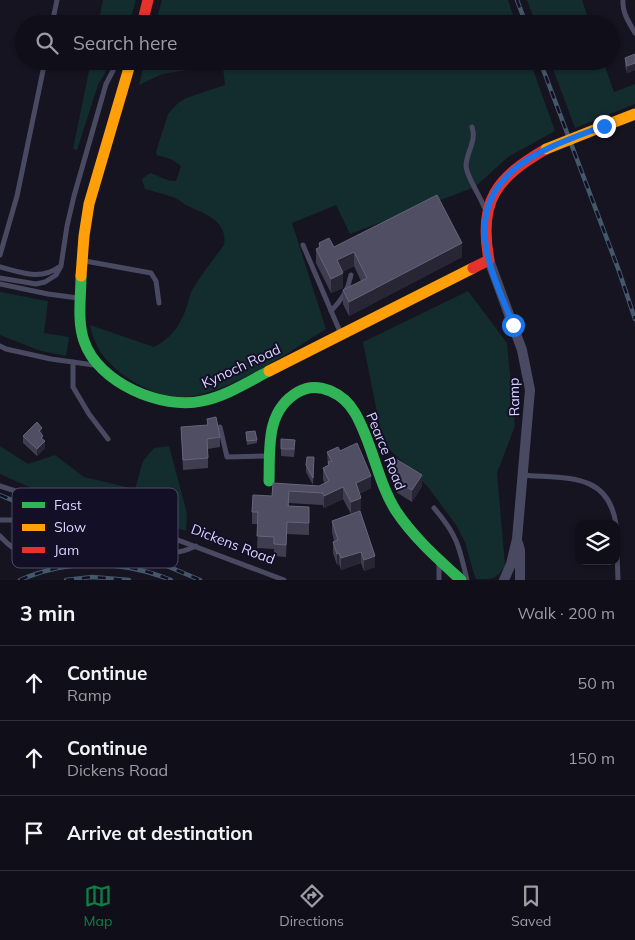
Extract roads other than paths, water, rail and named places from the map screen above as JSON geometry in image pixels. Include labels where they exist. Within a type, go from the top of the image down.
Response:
[{"type":"street","points":[[144,15],[148,0]]},
{"type":"street","name":"Kynoch Road","points":[[128,70],[86,217],[82,261],[82,336],[88,350],[115,380],[148,396],[172,404],[194,403],[211,399],[489,260]]},
{"type":"street","points":[[489,260],[484,238],[486,215],[493,193],[509,173],[527,159],[546,149],[635,114]]},
{"type":"street","name":"Ramp","points":[[489,260],[522,350],[529,382],[529,415],[522,475],[518,539],[504,580]]},
{"type":"street","name":"Pearce Road","points":[[269,481],[272,427],[281,407],[298,391],[321,386],[330,390],[349,404],[356,413],[387,496],[397,514],[410,532],[461,580]]},
{"type":"street","name":"Ramp","points":[[518,539],[520,580]]},
{"type":"lane","points":[[54,15],[57,0]]},
{"type":"lane","points":[[623,0],[623,10],[633,25],[635,33]]},
{"type":"lane","points":[[0,255],[17,196],[43,70]]},
{"type":"lane","points":[[0,278],[36,284],[45,282],[56,275],[61,266],[67,226],[78,180],[106,84],[113,70]]},
{"type":"lane","points":[[472,127],[473,137],[466,164],[470,179],[480,195],[486,215]]},
{"type":"lane","points":[[303,245],[341,334]]},
{"type":"lane","points":[[82,261],[151,273],[156,281],[159,303]]},
{"type":"lane","points":[[0,267],[35,275],[52,272],[61,266]]},
{"type":"lane","points":[[331,311],[346,291],[351,275]]},
{"type":"lane","points":[[0,284],[48,294],[81,298]]},
{"type":"lane","points":[[0,346],[6,349],[73,362],[100,365]]},
{"type":"lane","points":[[73,362],[73,387],[89,414],[108,439]]},
{"type":"lane","points":[[220,427],[227,457],[270,456]]},
{"type":"lane","points":[[522,475],[574,479],[596,486],[602,490],[609,500],[615,520]]},
{"type":"lane","name":"Dickens Road","points":[[0,486],[12,490]]},
{"type":"lane","points":[[434,508],[454,534],[459,545],[467,580]]},
{"type":"lane","points":[[0,536],[12,551]]},
{"type":"lane","name":"Dickens Road","points":[[178,539],[284,580]]},
{"type":"lane","points":[[178,551],[196,546]]},
{"type":"lane","points":[[438,559],[439,580]]},
{"type":"lane","points":[[617,565],[618,580]]},
{"type":"railway","points":[[517,0],[523,15]]},
{"type":"railway","points":[[543,70],[619,271],[635,319]]},
{"type":"railway","points":[[0,495],[12,500]]},
{"type":"railway","points":[[20,580],[57,568]]},
{"type":"railway","points":[[128,568],[153,573],[171,580]]},
{"type":"railway","points":[[172,568],[200,580]]},
{"type":"railway","points":[[66,580],[92,577],[129,580]]}]
